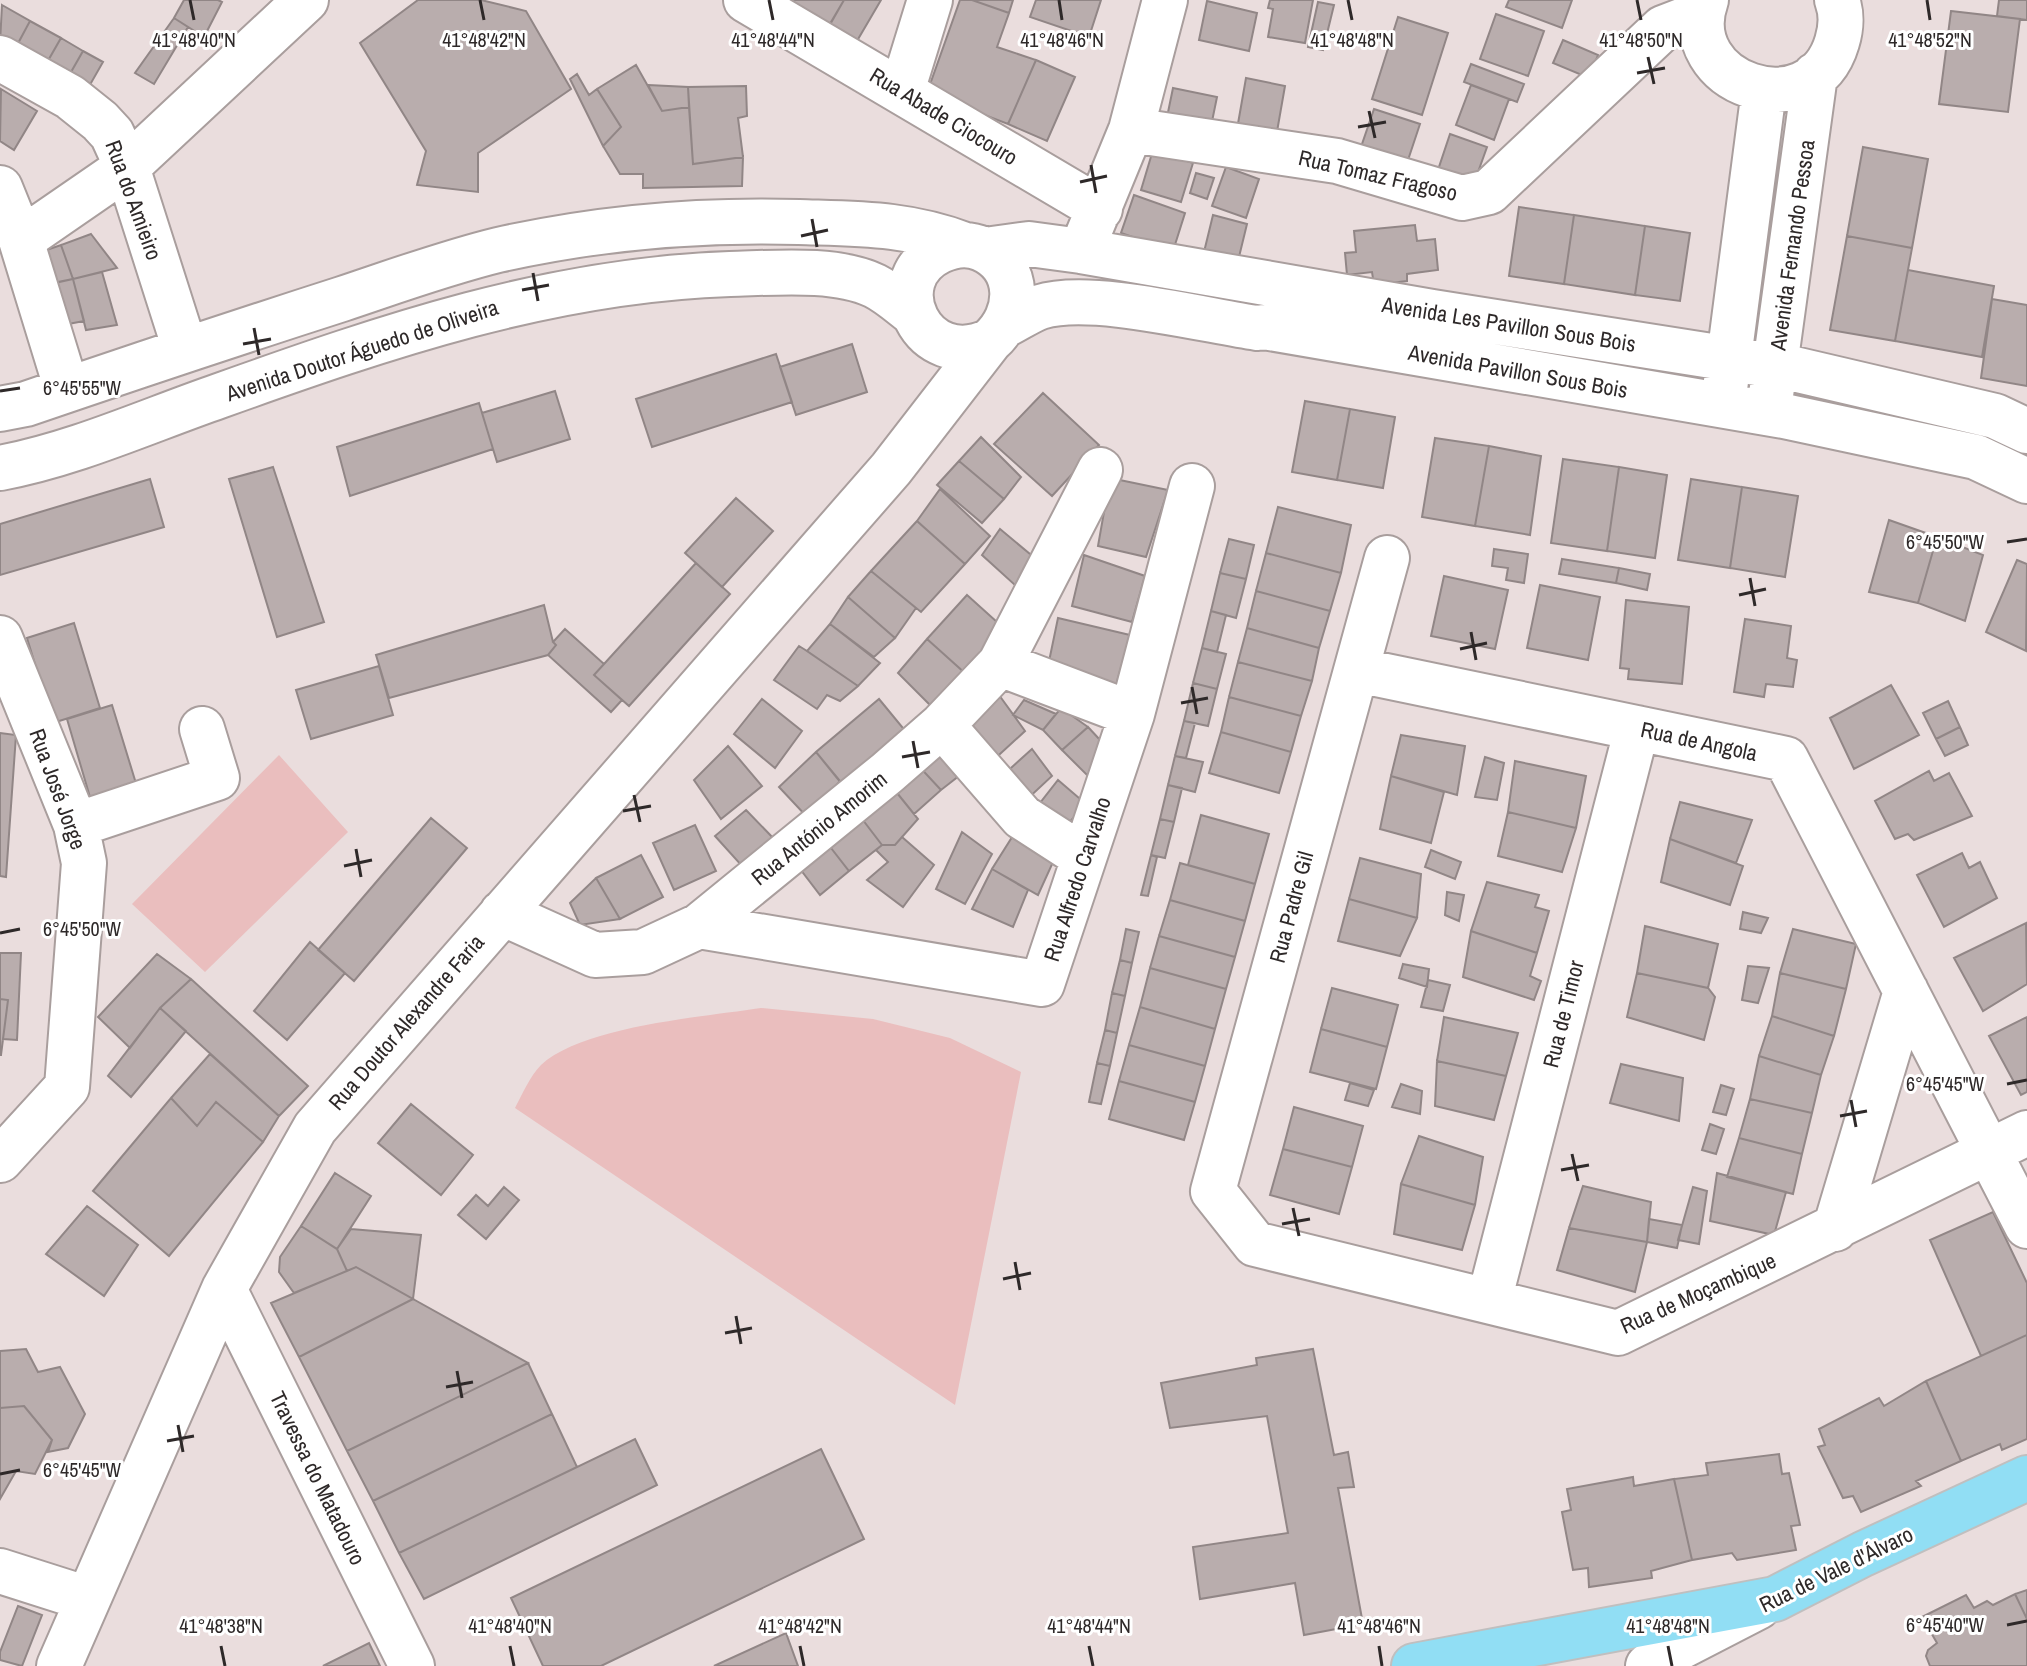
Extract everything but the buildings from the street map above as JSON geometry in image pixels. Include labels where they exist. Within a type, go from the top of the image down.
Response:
[{"type":"main road","name":"Rua de Vale d'Álvaro","points":[[1775,1599],[1863,1554],[2027,1478]]},
{"type":"main road","points":[[1414,1666],[1552,1654],[1775,1599]]},
{"type":"street","name":"Rua Abade Ciocouro","points":[[746,0],[1100,209]]},
{"type":"street","points":[[902,91],[930,0]]},
{"type":"street","points":[[919,323],[935,341],[963,349],[978,347],[1059,288],[1081,251],[1131,130],[1165,0]]},
{"type":"street","points":[[21,240],[127,167],[291,4]]},
{"type":"street","points":[[1702,4],[1704,35],[1711,56],[1725,73],[1743,85],[1764,90],[1782,90],[1800,85],[1815,75],[1831,55],[1844,10]]},
{"type":"street","name":"Rua Tomaz Fragoso","points":[[1131,130],[1337,161],[1462,198],[1489,192],[1663,28],[1702,4]]},
{"type":"street","name":"Rua do Amieiro","points":[[0,58],[85,107],[112,134],[127,167],[185,349]]},
{"type":"street","name":"Avenida Fernando Pessoa","points":[[1769,414],[1815,75]]},
{"type":"street","name":"Avenida Fernando Pessoa","points":[[1722,406],[1731,360],[1764,90]]},
{"type":"street","points":[[0,188],[21,240],[67,390]]},
{"type":"street","points":[[0,409],[26,404],[185,349],[467,259],[521,246],[620,230],[730,222],[906,227],[935,233],[999,260],[1009,274],[1014,291],[1013,308],[1012,324],[891,469]]},
{"type":"street","name":"Avenida Les Pavillon Sous Bois","points":[[975,248],[1029,244],[1081,251],[1276,286],[1775,366],[1995,416],[2027,431]]},
{"type":"street","points":[[891,469],[923,402],[927,360],[911,298],[913,281],[921,266],[941,251],[975,248]]},
{"type":"street","name":"Avenida Doutor Águedo de Oliveira","points":[[0,468],[52,456],[337,354],[466,315],[526,299],[610,284],[700,275],[823,275],[875,286],[919,323]]},
{"type":"street","name":"Avenida Pavillon Sous Bois","points":[[1012,324],[1068,302],[1119,306],[1264,327],[1769,414],[1976,457],[2027,481]]},
{"type":"street","name":"Rua Doutor Alexandre Faria","points":[[59,1666],[224,1289],[315,1128],[891,469]]},
{"type":"street","name":"Rua António Amorim","points":[[502,913],[595,955],[643,952],[699,926],[942,725],[1000,664],[1100,470]]},
{"type":"street","name":"Rua Alfredo Carvalho","points":[[699,926],[1042,984],[1132,714],[1192,486]]},
{"type":"street","name":"Rua Padre Gil","points":[[1255,1244],[1213,1191],[1387,558]]},
{"type":"street","name":"Rua José Jorge","points":[[0,638],[76,825],[84,863],[67,1087],[0,1160]]},
{"type":"street","points":[[1000,664],[1132,714]]},
{"type":"street","name":"Rua de Angola","points":[[1357,670],[1786,759],[2027,1226]]},
{"type":"street","points":[[942,725],[1022,817],[1084,857]]},
{"type":"street","name":"Rua de Timor","points":[[1489,1301],[1637,728]]},
{"type":"street","points":[[76,825],[217,778],[202,729]]},
{"type":"street","points":[[1835,1229],[1906,991]]},
{"type":"street","name":"Rua de Moçambique","points":[[1255,1244],[1618,1333],[2027,1133]]},
{"type":"street","name":"Travessa do Matadouro","points":[[224,1289],[412,1666]]},
{"type":"street","points":[[0,1571],[88,1599]]},
{"type":"street","name":"Rua de Vale d'Álvaro","points":[[1648,1666],[1775,1599]]},
{"type":"shaded area","points":[[279,755],[348,832],[205,972],[132,904]]},
{"type":"shaded area","points":[[761,1008],[873,1019],[950,1038],[1021,1072],[955,1405],[515,1108],[541,1065],[585,1041],[645,1025]]}]
